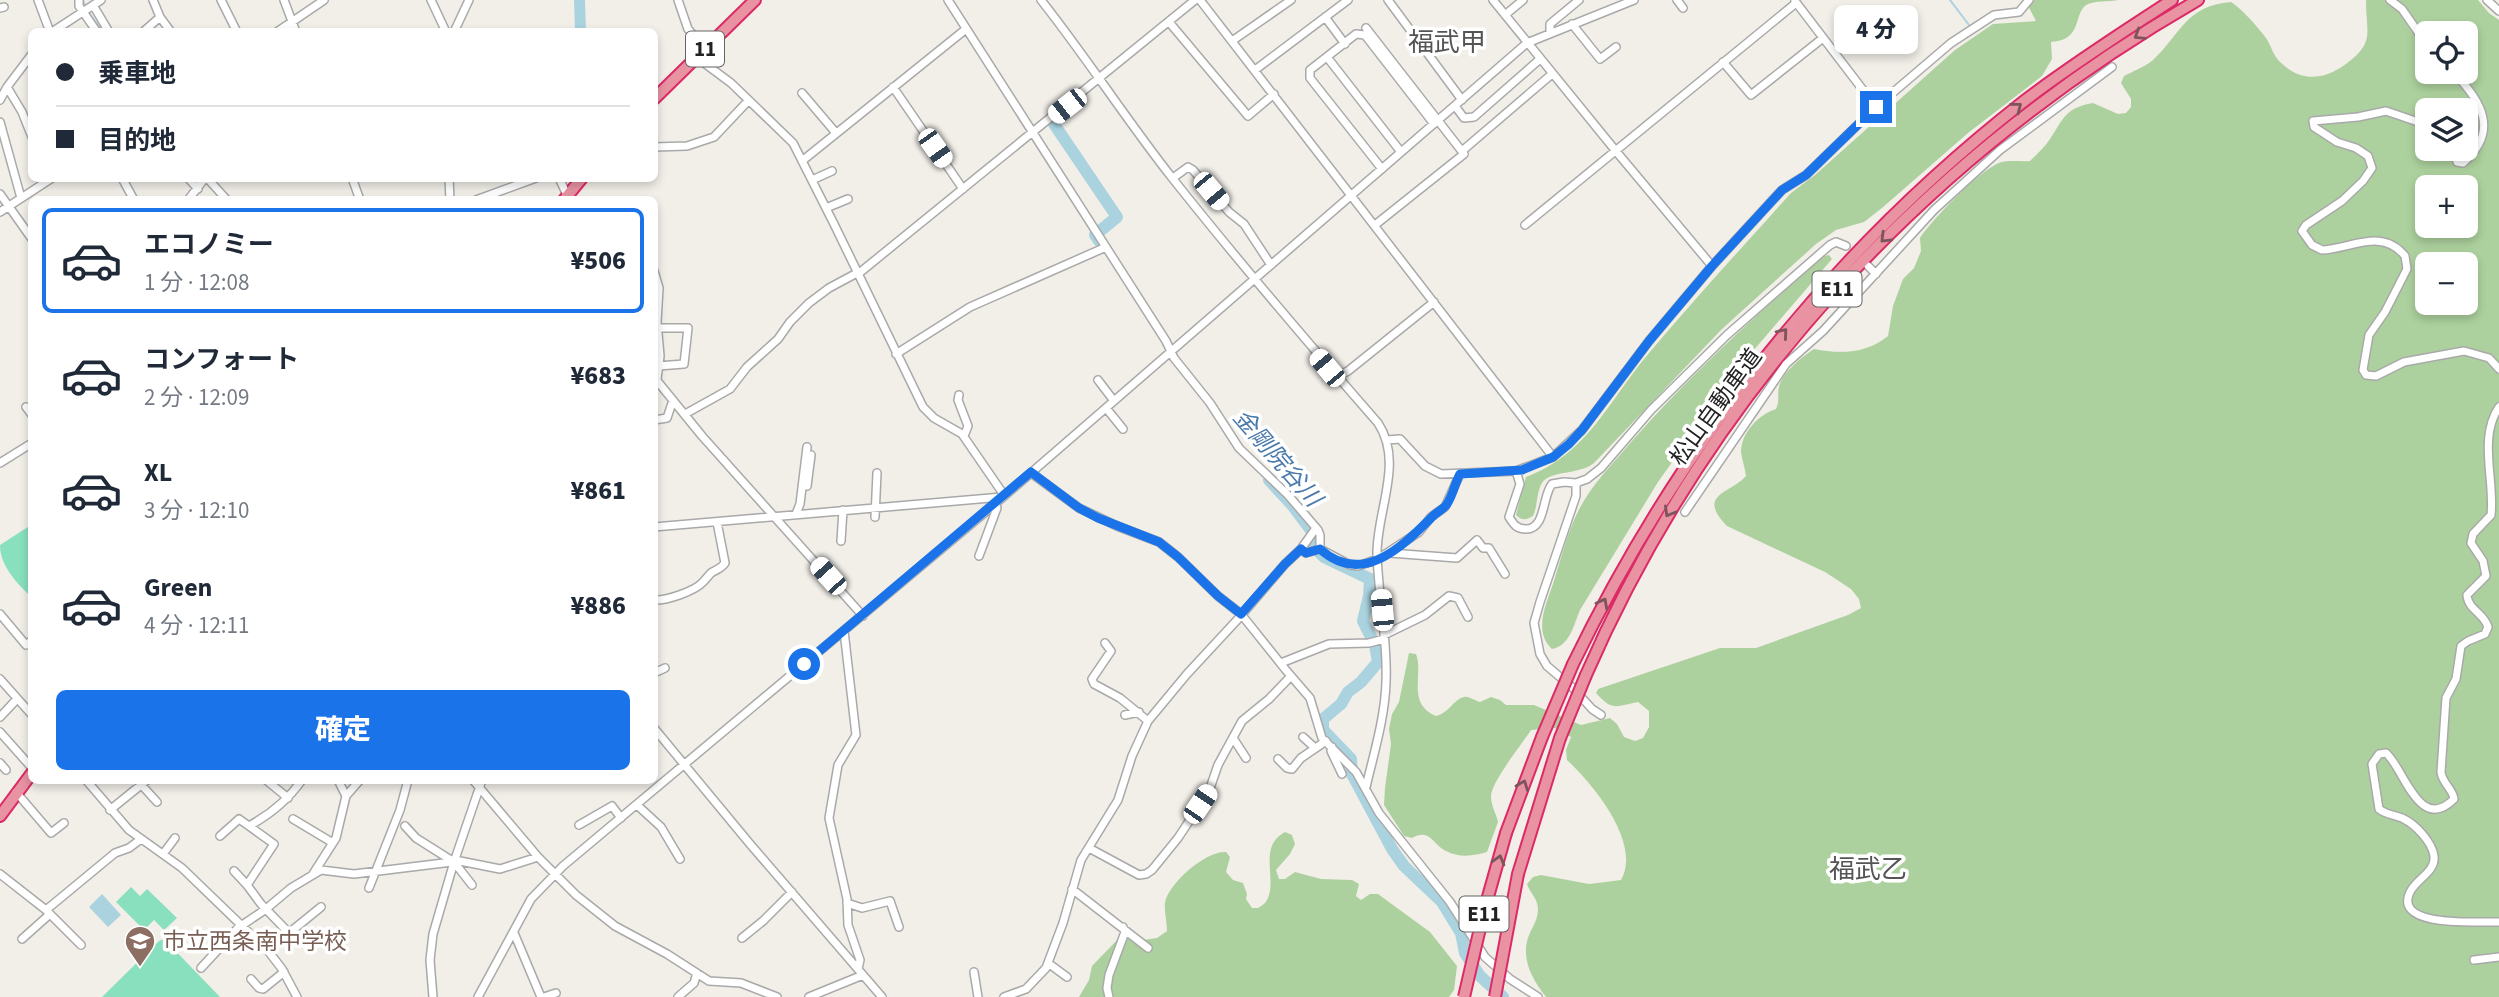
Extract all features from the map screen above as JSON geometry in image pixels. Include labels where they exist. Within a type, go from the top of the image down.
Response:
[{"type":"highway","name":"11","points":[[658,95],[755,0]]},
{"type":"highway","name":"松山自動車道","points":[[1464,997],[1506,833],[1573,664],[1623,567],[1695,452],[1745,381],[1814,298],[1878,230],[1934,177],[1999,121],[2059,76],[2172,0]]},
{"type":"highway","name":"松山自動車道","points":[[1495,997],[1518,874],[1560,738],[1611,618],[1646,552],[1705,456],[1765,373],[1850,274],[1934,190],[1980,150],[2093,66],[2198,0]]},
{"type":"highway","points":[[0,816],[28,776]]},
{"type":"street","points":[[38,0],[49,28]]},
{"type":"street","points":[[79,0],[105,28]]},
{"type":"street","points":[[57,28],[101,0]]},
{"type":"street","points":[[153,0],[168,28]]},
{"type":"street","points":[[220,0],[235,28]]},
{"type":"street","points":[[284,0],[294,28]]},
{"type":"street","points":[[431,0],[444,28]]},
{"type":"street","points":[[456,28],[469,0]]},
{"type":"street","points":[[678,0],[700,53],[793,143],[896,354],[928,413],[964,436],[1002,496]]},
{"type":"street","points":[[948,0],[1171,351],[1239,448],[1288,495],[1314,531],[1320,535],[1310,550],[1285,564],[1186,674],[1179,686],[1148,721],[1132,757],[1118,800],[1082,860],[1048,963],[1038,979],[1026,989],[1004,997]]},
{"type":"street","points":[[1041,0],[1173,178],[1256,278],[1291,325],[1378,423],[1387,440],[1390,465],[1379,521],[1378,559],[1387,662],[1385,696],[1366,787]]},
{"type":"street","points":[[685,414],[730,388],[747,366],[778,339],[809,303],[829,288],[858,274],[1198,0],[1233,41],[1553,457]]},
{"type":"street","points":[[1233,41],[1291,0]]},
{"type":"street","points":[[1255,70],[1349,0],[1356,0]]},
{"type":"street","points":[[1493,0],[1712,266]]},
{"type":"street","points":[[1505,15],[1523,0]]},
{"type":"street","points":[[1550,33],[1550,24],[1580,0]]},
{"type":"street","points":[[478,997],[531,899],[556,874],[995,505],[1002,496],[1527,43],[1634,0]]},
{"type":"street","points":[[1677,0],[1683,8]]},
{"type":"street","points":[[1387,440],[1397,439],[1404,442],[1429,470],[1441,474],[1516,471],[1553,457],[1582,430],[1649,341],[1712,266],[1782,190],[1806,175],[1876,107],[1951,43],[1994,15],[2019,12],[2029,0]]},
{"type":"street","points":[[2390,0],[2402,9],[2415,28]]},
{"type":"street","points":[[2487,0],[2499,11]]},
{"type":"street","points":[[283,28],[320,1]]},
{"type":"street","points":[[1390,1],[1462,100]]},
{"type":"street","points":[[1525,225],[1795,1],[1876,107]]},
{"type":"street","points":[[87,9],[95,28]]},
{"type":"street","points":[[147,28],[160,16]]},
{"type":"street","points":[[1325,17],[1345,44]]},
{"type":"street","points":[[1169,22],[1248,116],[1274,94]]},
{"type":"street","points":[[1572,24],[1600,59],[1616,47]]},
{"type":"street","points":[[1366,28],[1436,122]]},
{"type":"street","points":[[802,161],[966,29]]},
{"type":"street","points":[[1375,225],[1464,154],[1365,35],[1356,34],[1310,70],[1310,78],[1382,169]]},
{"type":"street","points":[[1723,62],[1751,95],[1823,38]]},
{"type":"street","points":[[1327,57],[1401,152]]},
{"type":"street","points":[[0,100],[28,59]]},
{"type":"street","points":[[1455,106],[1464,118],[1474,117],[1540,59]]},
{"type":"street","points":[[1685,512],[1786,364],[1823,331],[1934,210],[2000,150],[2112,68]]},
{"type":"street","points":[[1462,151],[1552,74]]},
{"type":"street","points":[[2464,84],[2477,98]]},
{"type":"street","points":[[7,87],[28,127]]},
{"type":"street","points":[[893,87],[963,189]]},
{"type":"street","points":[[802,93],[836,133]]},
{"type":"street","points":[[2478,99],[2483,104],[2488,126],[2486,139],[2478,151]]},
{"type":"street","points":[[658,147],[687,146],[714,137],[748,101]]},
{"type":"street","points":[[2415,121],[2386,111],[2358,117],[2313,121],[2314,127],[2337,142],[2356,148],[2368,156],[2372,168],[2342,201],[2306,225],[2302,231],[2312,245],[2322,250],[2359,241],[2377,241],[2395,247],[2405,256],[2407,270],[2385,312],[2369,335],[2363,370],[2366,375],[2376,376],[2404,362],[2464,351],[2488,358],[2499,369]]},
{"type":"street","points":[[0,122],[21,198]]},
{"type":"street","points":[[1173,178],[1188,167],[1193,170],[1229,212],[1244,224],[1271,265]]},
{"type":"street","points":[[812,180],[832,171]]},
{"type":"street","points":[[0,212],[45,182]]},
{"type":"street","points":[[192,182],[198,189]]},
{"type":"street","points":[[192,196],[203,182]]},
{"type":"street","points":[[210,182],[223,196]]},
{"type":"street","points":[[487,196],[525,182]]},
{"type":"street","points":[[0,194],[28,234]]},
{"type":"street","points":[[827,208],[848,199]]},
{"type":"street","points":[[1516,471],[1520,484],[1510,517],[1519,529],[1532,528],[1539,523],[1544,496],[1552,484],[1576,483],[1587,479],[1601,468],[1651,410],[1779,287],[1830,245],[1836,242],[1846,246]]},
{"type":"street","points":[[896,354],[970,307],[1106,247]]},
{"type":"street","points":[[1868,266],[1877,274]]},
{"type":"street","points":[[1336,377],[1348,371],[1434,302]]},
{"type":"street","points":[[658,326],[688,328],[684,364],[658,366],[658,341]]},
{"type":"street","points":[[1098,380],[1114,401]]},
{"type":"street","points":[[658,381],[863,615]]},
{"type":"street","points":[[959,395],[958,401],[968,426],[964,436]]},
{"type":"street","points":[[658,420],[667,418],[673,400]]},
{"type":"street","points":[[2499,407],[2493,417],[2490,432],[2491,515],[2473,534],[2471,543],[2483,561],[2486,576],[2467,595],[2469,604],[2483,615],[2488,627],[2484,634],[2461,646],[2456,679],[2446,698],[2441,772],[2442,779],[2455,800],[2441,808],[2428,806],[2416,799],[2386,753],[2379,754],[2372,764],[2379,809],[2413,825],[2424,837],[2434,856],[2433,865],[2410,892],[2412,909],[2418,915],[2431,920],[2499,922]]},
{"type":"street","points":[[1106,408],[1123,429]]},
{"type":"street","points":[[0,463],[28,447]]},
{"type":"street","points":[[799,514],[807,447]]},
{"type":"street","points":[[799,514],[811,456]]},
{"type":"street","points":[[1031,472],[1079,508],[1159,542],[1241,614],[1310,698],[1319,730],[1353,768],[1379,813],[1450,902],[1485,957],[1510,979],[1538,997]]},
{"type":"street","points":[[875,517],[877,473]]},
{"type":"street","points":[[1310,550],[1350,565],[1359,566],[1378,559],[1419,532],[1431,517],[1445,507],[1460,474]]},
{"type":"street","points":[[1576,483],[1576,496],[1534,623],[1540,654],[1547,666],[1601,715]]},
{"type":"street","points":[[658,527],[1002,496]]},
{"type":"street","points":[[979,556],[997,509],[995,505]]},
{"type":"street","points":[[841,541],[843,510]]},
{"type":"street","points":[[658,600],[670,599],[689,590],[722,568],[725,563],[717,522]]},
{"type":"street","points":[[1310,550],[1314,531]]},
{"type":"street","points":[[1389,553],[1457,558],[1477,540],[1483,548],[1489,548],[1505,574]]},
{"type":"street","points":[[1281,663],[1329,644],[1370,643],[1424,615],[1449,596],[1458,598],[1468,617]]},
{"type":"street","points":[[0,614],[26,645],[28,643]]},
{"type":"street","points":[[844,631],[856,735],[838,765],[835,796],[829,818],[847,902],[848,925],[860,960],[860,972]]},
{"type":"street","points":[[1105,643],[1111,651],[1092,679],[1094,684],[1121,698],[1148,721]]},
{"type":"street","points":[[658,671],[665,668]]},
{"type":"street","points":[[1089,848],[1139,875],[1150,872],[1178,838],[1209,791],[1218,765],[1245,717],[1269,699],[1290,676]]},
{"type":"street","points":[[0,679],[28,711]]},
{"type":"street","points":[[0,717],[17,699]]},
{"type":"street","points":[[1125,715],[1139,712]]},
{"type":"street","points":[[0,732],[28,765]]},
{"type":"street","points":[[658,733],[882,997]]},
{"type":"street","points":[[1303,737],[1315,748]]},
{"type":"street","points":[[1233,738],[1246,758]]},
{"type":"street","points":[[1278,759],[1292,769],[1315,748],[1329,744]]},
{"type":"street","points":[[1329,744],[1342,774]]},
{"type":"street","points":[[1353,768],[1364,768],[1372,760]]},
{"type":"street","points":[[89,784],[110,810],[141,839],[182,868],[269,952],[284,972],[297,997]]},
{"type":"street","points":[[110,810],[140,784]]},
{"type":"street","points":[[144,784],[157,802]]},
{"type":"street","points":[[271,784],[288,798]]},
{"type":"street","points":[[249,826],[288,798],[299,784]]},
{"type":"street","points":[[340,784],[346,796]]},
{"type":"street","points":[[313,874],[334,843],[346,796],[356,784]]},
{"type":"street","points":[[369,888],[400,810],[407,784]]},
{"type":"street","points":[[481,784],[538,857],[598,915],[713,982],[741,983],[777,997]]},
{"type":"street","points":[[433,997],[431,946],[454,862],[481,784]]},
{"type":"street","points":[[16,793],[51,833],[64,823]]},
{"type":"street","points":[[637,805],[661,827],[680,859]]},
{"type":"street","points":[[579,825],[612,806],[621,818]]},
{"type":"street","points":[[220,835],[239,818],[274,844],[247,885]]},
{"type":"street","points":[[293,819],[302,827],[334,843]]},
{"type":"street","points":[[405,825],[416,838],[454,862],[472,885]]},
{"type":"street","points":[[163,854],[175,838]]},
{"type":"street","points":[[22,939],[48,912],[116,853],[141,839]]},
{"type":"street","points":[[201,968],[242,925],[291,888],[325,870],[349,874],[465,861],[500,869],[538,857]]},
{"type":"street","points":[[234,871],[289,933],[321,907]]},
{"type":"street","points":[[0,874],[48,912],[82,944]]},
{"type":"street","points":[[1072,889],[1148,948]]},
{"type":"street","points":[[742,938],[792,892]]},
{"type":"street","points":[[847,902],[862,908],[890,901],[900,927]]},
{"type":"street","points":[[1109,997],[1107,982],[1125,932],[1123,927]]},
{"type":"street","points":[[514,933],[543,997],[556,993]]},
{"type":"street","points":[[2474,960],[2499,957]]},
{"type":"street","points":[[1048,963],[1067,977]]},
{"type":"street","points":[[251,979],[263,989],[284,972]]},
{"type":"street","points":[[809,997],[860,972]]},
{"type":"street","points":[[974,972],[978,997]]},
{"type":"street","points":[[678,997],[694,983],[697,973]]},
{"type":"green space","points":[[2025,0],[2119,0],[2086,5],[2073,32],[2068,37],[2051,42],[2052,59],[2042,76],[1968,133],[1864,222],[1836,230],[1816,244],[1722,329],[1594,463],[1546,479],[1540,487],[1533,516],[1524,519],[1516,515],[1526,477],[1566,455],[1582,440],[1649,353],[1791,193],[1815,175],[1955,50],[1993,24],[2036,21]]},
{"type":"green space","points":[[2366,0],[2478,0],[2499,20],[2499,997],[1546,997],[1532,976],[1527,960],[1527,944],[1538,909],[1527,884],[1533,877],[1541,875],[1589,884],[1621,880],[1626,865],[1620,832],[1601,799],[1567,760],[1566,750],[1571,737],[1555,728],[1531,730],[1496,781],[1491,796],[1498,822],[1487,852],[1456,855],[1441,848],[1427,836],[1404,836],[1384,805],[1391,744],[1389,729],[1392,714],[1399,702],[1409,653],[1416,654],[1418,662],[1421,704],[1436,716],[1464,697],[1480,702],[1491,697],[1506,705],[1534,705],[1581,725],[1610,718],[1624,737],[1635,741],[1643,738],[1649,727],[1649,711],[1638,702],[1611,705],[1596,693],[1598,689],[1720,648],[1756,648],[1861,608],[1859,599],[1851,589],[1825,572],[1727,526],[1715,507],[1719,496],[1746,476],[1741,452],[1744,438],[1757,420],[1776,409],[1779,387],[1788,370],[1814,349],[1852,351],[1871,346],[1888,336],[1893,306],[1903,279],[1914,268],[1921,251],[1920,238],[1946,207],[1970,183],[1993,166],[2005,161],[2030,161],[2046,145],[2066,115],[2076,108],[2093,103],[2118,114],[2126,113],[2131,107],[2131,99],[2121,83],[2124,76],[2153,60],[2185,23],[2203,9],[2231,2],[2262,33],[2279,61],[2294,72],[2310,77],[2335,71],[2353,58],[2365,44]]},
{"type":"green space","points":[[1829,255],[1832,259],[1741,365],[1658,482],[1580,610],[1567,639],[1552,649],[1543,634],[1545,609],[1570,529],[1590,491],[1654,416],[1701,368],[1749,322],[1824,256]]},
{"type":"green space","points":[[28,527],[28,594],[6,567],[0,545]]},
{"type":"green space","points":[[1285,832],[1292,835],[1295,844],[1276,870],[1279,879],[1285,879],[1295,872],[1321,879],[1352,880],[1359,884],[1356,896],[1361,900],[1370,894],[1378,894],[1430,932],[1457,966],[1454,990],[1449,997],[1079,997],[1089,980],[1092,966],[1119,938],[1157,938],[1167,931],[1165,903],[1173,886],[1190,869],[1209,856],[1226,852],[1230,857],[1226,872],[1233,880],[1243,883],[1246,899],[1252,908],[1263,905],[1270,892],[1272,846]]},
{"type":"green space","points":[[131,887],[140,896],[147,889],[177,918],[164,930],[154,920],[144,930],[116,902]]},
{"type":"green space","points":[[164,939],[220,997],[102,997],[159,941]]},
{"type":"water","points":[[574,0],[585,0],[586,28],[575,28]]},
{"type":"water","points":[[102,894],[121,915],[108,927],[89,907]]},
{"type":"waterway","points":[[83,0],[86,8]]},
{"type":"waterway","points":[[1950,0],[1969,25]]},
{"type":"waterway","points":[[89,13],[100,28]]},
{"type":"waterway","name":"金剛院谷川","points":[[1069,107],[1052,121],[1117,217],[1095,235],[1099,241]]},
{"type":"waterway","name":"金剛院谷川","points":[[1269,480],[1316,537],[1314,547],[1324,557],[1370,579],[1363,621],[1375,645],[1378,662],[1361,682],[1348,692],[1341,704],[1323,719],[1323,730],[1351,759],[1352,774],[1392,849],[1404,866],[1442,902],[1461,933],[1465,953],[1480,976],[1503,997]]},
{"type":"place","name":"市立西条南中学校","points":[[140,968]]},
{"type":"district","name":"福武甲","points":[[1447,42]]},
{"type":"district","name":"福武乙","points":[[1868,869]]},
{"type":"route","points":[[804,664],[1031,472],[1079,508],[1159,542],[1241,614],[1301,549],[1306,553],[1320,549],[1350,565],[1364,565],[1378,559],[1419,532],[1431,517],[1445,507],[1460,474],[1522,470],[1553,457],[1569,444],[1649,341],[1712,266],[1782,190],[1806,175],[1876,107]]}]
